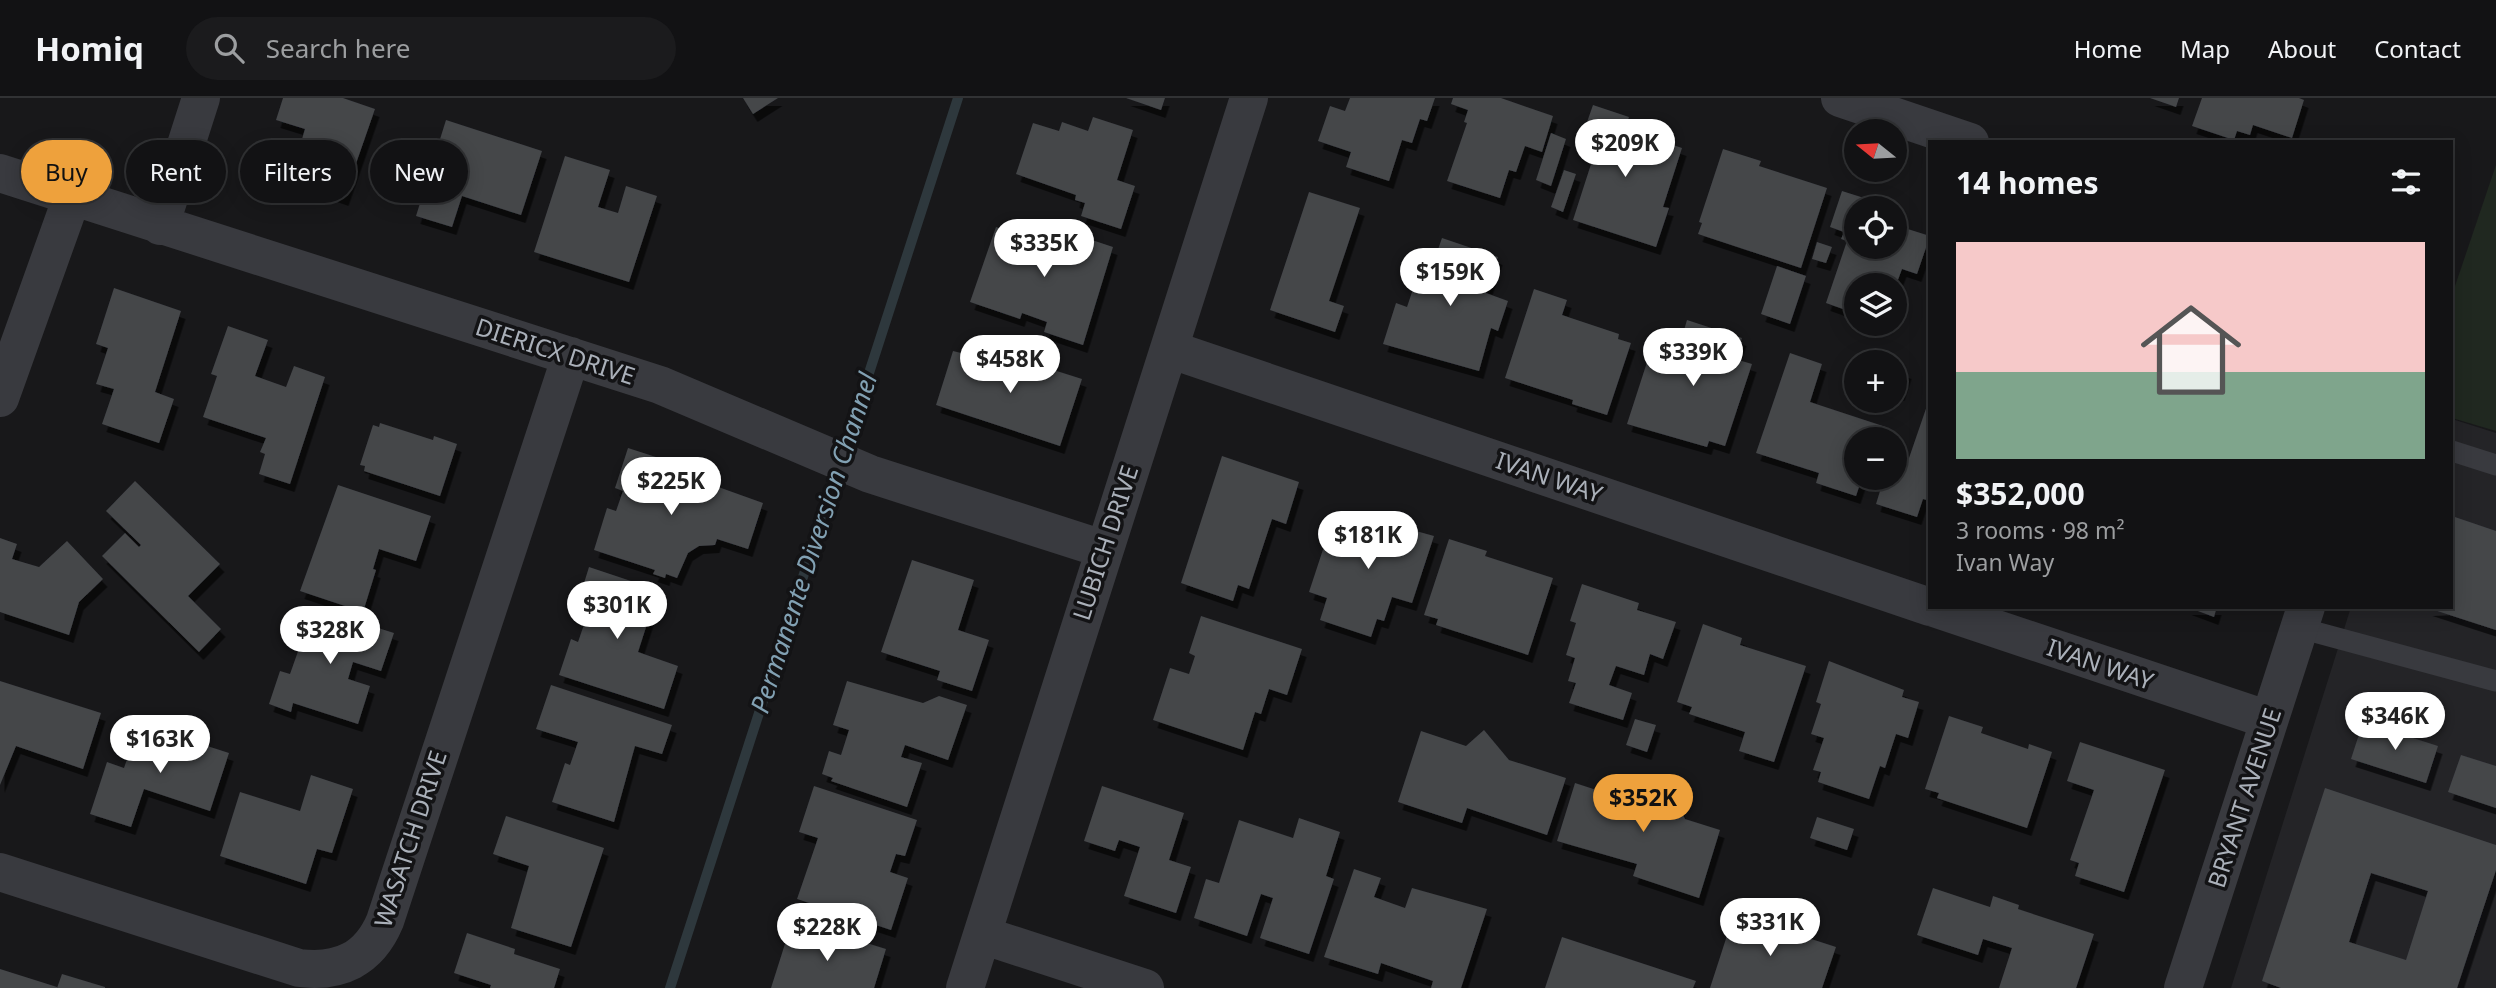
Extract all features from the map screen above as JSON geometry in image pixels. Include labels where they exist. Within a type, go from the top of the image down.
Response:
[{"type":"street","points":[[160,226],[201,98]]},
{"type":"street","name":"LUBICH DRIVE","points":[[965,988],[1249,98]]},
{"type":"street","points":[[1840,98],[1964,140]]},
{"type":"street","name":"DIERICX DRIVE","points":[[0,173],[21,180]]},
{"type":"street","points":[[0,397],[70,203]]},
{"type":"street","name":"DIERICX DRIVE","points":[[90,203],[660,385],[870,474],[1103,550]]},
{"type":"street","name":"IVAN WAY","points":[[1169,349],[1928,606]]},
{"type":"street","name":"WASATCH DRIVE","points":[[0,872],[299,968],[321,971],[341,967],[363,955],[378,939],[386,921],[571,356]]},
{"type":"street","name":"IVAN WAY","points":[[1937,609],[2269,720]]},
{"type":"street","name":"BRYANT AVENUE","points":[[2183,988],[2303,617]]},
{"type":"street","points":[[982,935],[1145,988]]},
{"type":"lane","points":[[2453,451],[2496,465]]},
{"type":"lane","points":[[2303,617],[2496,681]]},
{"type":"shaded area","points":[[2496,165],[2496,431],[2453,418],[2453,292]]},
{"type":"shaded area","points":[[2453,419],[2496,433],[2496,988],[2231,988],[2350,609],[2453,609]]},
{"type":"building","points":[[283,98],[343,98],[375,109],[356,164],[356,140],[302,140],[305,129],[276,120]]},
{"type":"building","points":[[743,98],[778,98],[753,114]]},
{"type":"building","points":[[1126,98],[1165,98],[1161,110]]},
{"type":"building","points":[[1350,98],[1435,98],[1427,121],[1420,119],[1412,143],[1402,140],[1389,181],[1346,167],[1351,152],[1318,141],[1330,106],[1345,111]]},
{"type":"building","points":[[1453,98],[1501,98],[1553,116],[1542,152],[1525,146],[1516,172],[1509,170],[1500,198],[1447,181],[1467,123],[1464,122],[1468,110],[1451,104]]},
{"type":"building","points":[[2150,98],[2179,98],[2176,107]]},
{"type":"building","points":[[2202,98],[2304,100],[2292,138],[2253,125],[2250,135],[2237,131],[2234,140],[2192,126]]},
{"type":"building","points":[[1593,105],[1629,117],[1625,129],[1682,148],[1663,207],[1669,208],[1656,247],[1573,220],[1592,161],[1593,149],[1579,145]]},
{"type":"building","points":[[1093,117],[1133,130],[1117,180],[1135,186],[1121,229],[1081,216],[1085,203],[1075,200],[1076,195],[1016,174],[1033,123],[1059,131],[1062,122],[1088,131]]},
{"type":"building","points":[[446,120],[542,151],[521,215],[468,198],[468,140],[440,140]]},
{"type":"building","points":[[1551,133],[1566,139],[1551,186],[1536,180]]},
{"type":"building","points":[[1723,149],[1761,161],[1759,166],[1827,188],[1801,268],[1698,234],[1702,223],[1699,222]]},
{"type":"building","points":[[565,156],[610,170],[598,207],[618,213],[626,186],[657,196],[629,282],[534,252]]},
{"type":"building","points":[[1564,170],[1576,174],[1563,212],[1551,207]]},
{"type":"building","points":[[1842,191],[1858,196],[1844,196],[1844,232],[1830,227]]},
{"type":"building","points":[[1309,192],[1360,208],[1329,301],[1344,306],[1335,332],[1270,310]]},
{"type":"building","points":[[420,203],[460,203],[452,227],[416,216]]},
{"type":"building","points":[[996,227],[1032,239],[1036,227],[1061,235],[1062,230],[1113,247],[1083,345],[1044,332],[1047,322],[1022,313],[1020,319],[970,302]]},
{"type":"building","points":[[1907,229],[1928,235],[1917,274],[1902,269],[1900,273],[1844,273],[1844,309],[1826,303],[1844,250],[1844,259],[1907,259]]},
{"type":"building","points":[[1442,238],[1498,257],[1486,293],[1508,301],[1498,331],[1491,328],[1479,371],[1383,344],[1396,303],[1407,307],[1417,277],[1422,278],[1429,259],[1434,261]]},
{"type":"building","points":[[1817,242],[1832,247],[1826,263],[1812,259]]},
{"type":"building","points":[[1777,266],[1806,276],[1790,324],[1761,314]]},
{"type":"building","points":[[114,288],[181,311],[155,392],[174,399],[159,443],[102,424],[114,389],[96,384],[108,348],[96,344]]},
{"type":"building","points":[[1534,289],[1567,300],[1562,315],[1619,334],[1618,339],[1631,343],[1607,415],[1572,404],[1573,400],[1505,378]]},
{"type":"building","points":[[1687,320],[1742,338],[1735,359],[1752,364],[1725,446],[1709,441],[1707,447],[1627,424],[1649,356],[1667,362],[1676,335],[1682,337]]},
{"type":"building","points":[[228,326],[268,340],[255,376],[286,387],[294,366],[325,377],[290,484],[259,474],[265,454],[260,452],[266,438],[203,417],[217,376],[211,374]]},
{"type":"building","points":[[967,349],[1039,372],[1041,366],[1082,379],[1060,446],[936,405],[953,351],[965,354]]},
{"type":"building","points":[[1790,353],[1822,364],[1810,402],[1886,427],[1844,427],[1844,490],[1858,490],[1856,496],[1816,483],[1819,473],[1756,453]]},
{"type":"building","points":[[1928,403],[1928,500],[1923,499],[1917,517],[1876,504],[1880,490],[1907,490],[1907,457],[1909,458]]},
{"type":"building","points":[[380,423],[433,440],[434,436],[457,444],[440,496],[364,471],[365,466],[360,465],[373,425],[379,427]]},
{"type":"building","points":[[628,448],[659,458],[657,465],[763,503],[748,549],[717,539],[715,545],[699,546],[688,553],[677,578],[666,574],[665,578],[653,574],[655,570],[594,550],[607,508],[616,511],[623,491],[615,488]]},
{"type":"building","points":[[1222,456],[1299,482],[1286,524],[1272,519],[1249,589],[1238,585],[1233,601],[1181,583]]},
{"type":"building","points":[[135,481],[220,564],[188,596],[221,629],[199,652],[102,556],[125,533],[139,547],[141,545],[106,511]]},
{"type":"building","points":[[338,485],[431,516],[416,561],[379,549],[373,569],[376,570],[363,612],[300,591]]},
{"type":"building","points":[[1335,513],[1353,519],[1355,514],[1434,536],[1412,603],[1392,597],[1384,621],[1377,619],[1371,637],[1320,620],[1327,598],[1309,592]]},
{"type":"building","points":[[2453,516],[2496,531],[2496,630],[2431,609],[2453,609]]},
{"type":"building","points":[[0,538],[17,544],[12,559],[39,567],[67,541],[103,579],[79,602],[69,635],[0,612]]},
{"type":"building","points":[[1449,539],[1487,551],[1485,556],[1553,578],[1528,655],[1436,625],[1438,619],[1424,615]]},
{"type":"building","points":[[912,560],[974,580],[958,630],[989,640],[972,691],[937,680],[940,671],[881,652]]},
{"type":"building","points":[[589,567],[658,590],[638,652],[678,666],[664,709],[559,675],[571,639],[578,642],[588,613],[576,609]]},
{"type":"building","points":[[1582,584],[1639,603],[1637,610],[1676,622],[1663,659],[1650,654],[1644,675],[1616,666],[1609,685],[1632,693],[1623,720],[1569,703],[1576,683],[1568,681],[1575,658],[1566,655],[1576,623],[1570,621]]},
{"type":"building","points":[[299,607],[354,628],[356,621],[394,633],[381,671],[353,662],[348,679],[370,686],[358,724],[293,703],[291,712],[269,704],[280,671],[290,674],[302,640],[290,636]]},
{"type":"building","points":[[2192,609],[2216,609],[2214,617]]},
{"type":"building","points":[[1201,616],[1302,649],[1287,695],[1269,689],[1261,714],[1255,712],[1243,750],[1153,720],[1170,668],[1189,674],[1195,656],[1189,653]]},
{"type":"building","points":[[1703,624],[1742,638],[1740,645],[1806,666],[1774,762],[1739,751],[1745,732],[1689,714],[1692,707],[1677,702]]},
{"type":"building","points":[[1829,661],[1904,690],[1902,697],[1919,702],[1908,738],[1896,734],[1885,768],[1880,766],[1869,799],[1818,782],[1821,772],[1813,770],[1824,738],[1811,734],[1821,704],[1816,702]]},
{"type":"building","points":[[0,681],[101,713],[83,769],[16,746],[0,785]]},
{"type":"building","points":[[847,681],[923,703],[939,696],[967,705],[948,760],[905,745],[901,757],[922,763],[907,807],[831,781],[833,778],[822,774],[829,751],[841,755],[849,730],[833,725]]},
{"type":"building","points":[[551,685],[672,725],[662,754],[635,746],[614,822],[552,802],[565,763],[570,765],[578,742],[536,729]]},
{"type":"building","points":[[1949,716],[1983,727],[1981,733],[2028,749],[2029,744],[2052,752],[2027,828],[1937,798],[1939,793],[1925,789]]},
{"type":"building","points":[[1635,719],[1656,725],[1647,752],[1626,745]]},
{"type":"building","points":[[2363,722],[2438,746],[2426,783],[2351,759]]},
{"type":"building","points":[[139,724],[229,753],[210,811],[144,789],[131,827],[90,814],[107,762],[124,768]]},
{"type":"building","points":[[1484,730],[1509,760],[1566,778],[1547,835],[1467,808],[1462,823],[1398,802],[1421,731],[1466,746]]},
{"type":"building","points":[[2080,742],[2165,770],[2124,892],[2075,876],[2079,863],[2070,860],[2094,790],[2067,781]]},
{"type":"building","points":[[2461,755],[2496,766],[2496,808],[2448,792]]},
{"type":"building","points":[[311,775],[353,789],[332,853],[317,849],[306,884],[220,856],[240,792],[300,811]]},
{"type":"building","points":[[1665,777],[1685,819],[1720,830],[1699,898],[1633,876],[1637,864],[1557,841],[1575,783],[1621,798]]},
{"type":"building","points":[[814,786],[917,820],[905,856],[896,854],[890,872],[908,878],[891,930],[797,899],[818,838],[799,832]]},
{"type":"building","points":[[1102,786],[1184,813],[1169,860],[1191,867],[1176,913],[1124,896],[1140,847],[1119,840],[1115,851],[1084,841]]},
{"type":"building","points":[[2325,788],[2496,845],[2496,870],[2457,988],[2281,988],[2262,981]],"holes":[[[2371,873],[2428,891],[2406,960],[2349,942]]]},
{"type":"building","points":[[506,816],[604,848],[571,947],[511,928],[529,866],[493,854]]},
{"type":"building","points":[[1817,817],[1854,829],[1847,850],[1810,838]]},
{"type":"building","points":[[1299,818],[1340,832],[1326,876],[1334,879],[1309,954],[1260,938],[1273,898],[1261,894],[1247,936],[1194,918],[1206,879],[1219,883],[1239,820],[1293,838]]},
{"type":"building","points":[[1354,869],[1381,878],[1374,897],[1405,908],[1412,888],[1487,909],[1461,988],[1431,988],[1433,981],[1381,963],[1378,974],[1324,957]]},
{"type":"building","points":[[1933,888],[1990,907],[1993,896],[2019,905],[2018,909],[2094,934],[2076,988],[1999,988],[2012,948],[1983,939],[1978,955],[1917,935]]},
{"type":"building","points":[[1734,914],[1836,947],[1822,988],[1710,988]]},
{"type":"building","points":[[790,928],[838,943],[841,935],[886,949],[874,988],[771,988]]},
{"type":"building","points":[[467,933],[515,949],[514,954],[560,969],[554,988],[490,988],[491,985],[454,973]]},
{"type":"building","points":[[1562,937],[1696,981],[1693,988],[1545,988]]},
{"type":"building","points":[[0,969],[57,987],[57,988],[0,988]]},
{"type":"building","points":[[62,974],[105,987],[105,988],[57,988]]},
{"type":"waterway","name":"Permanente Diversion Channel","points":[[670,988],[958,98]]}]
